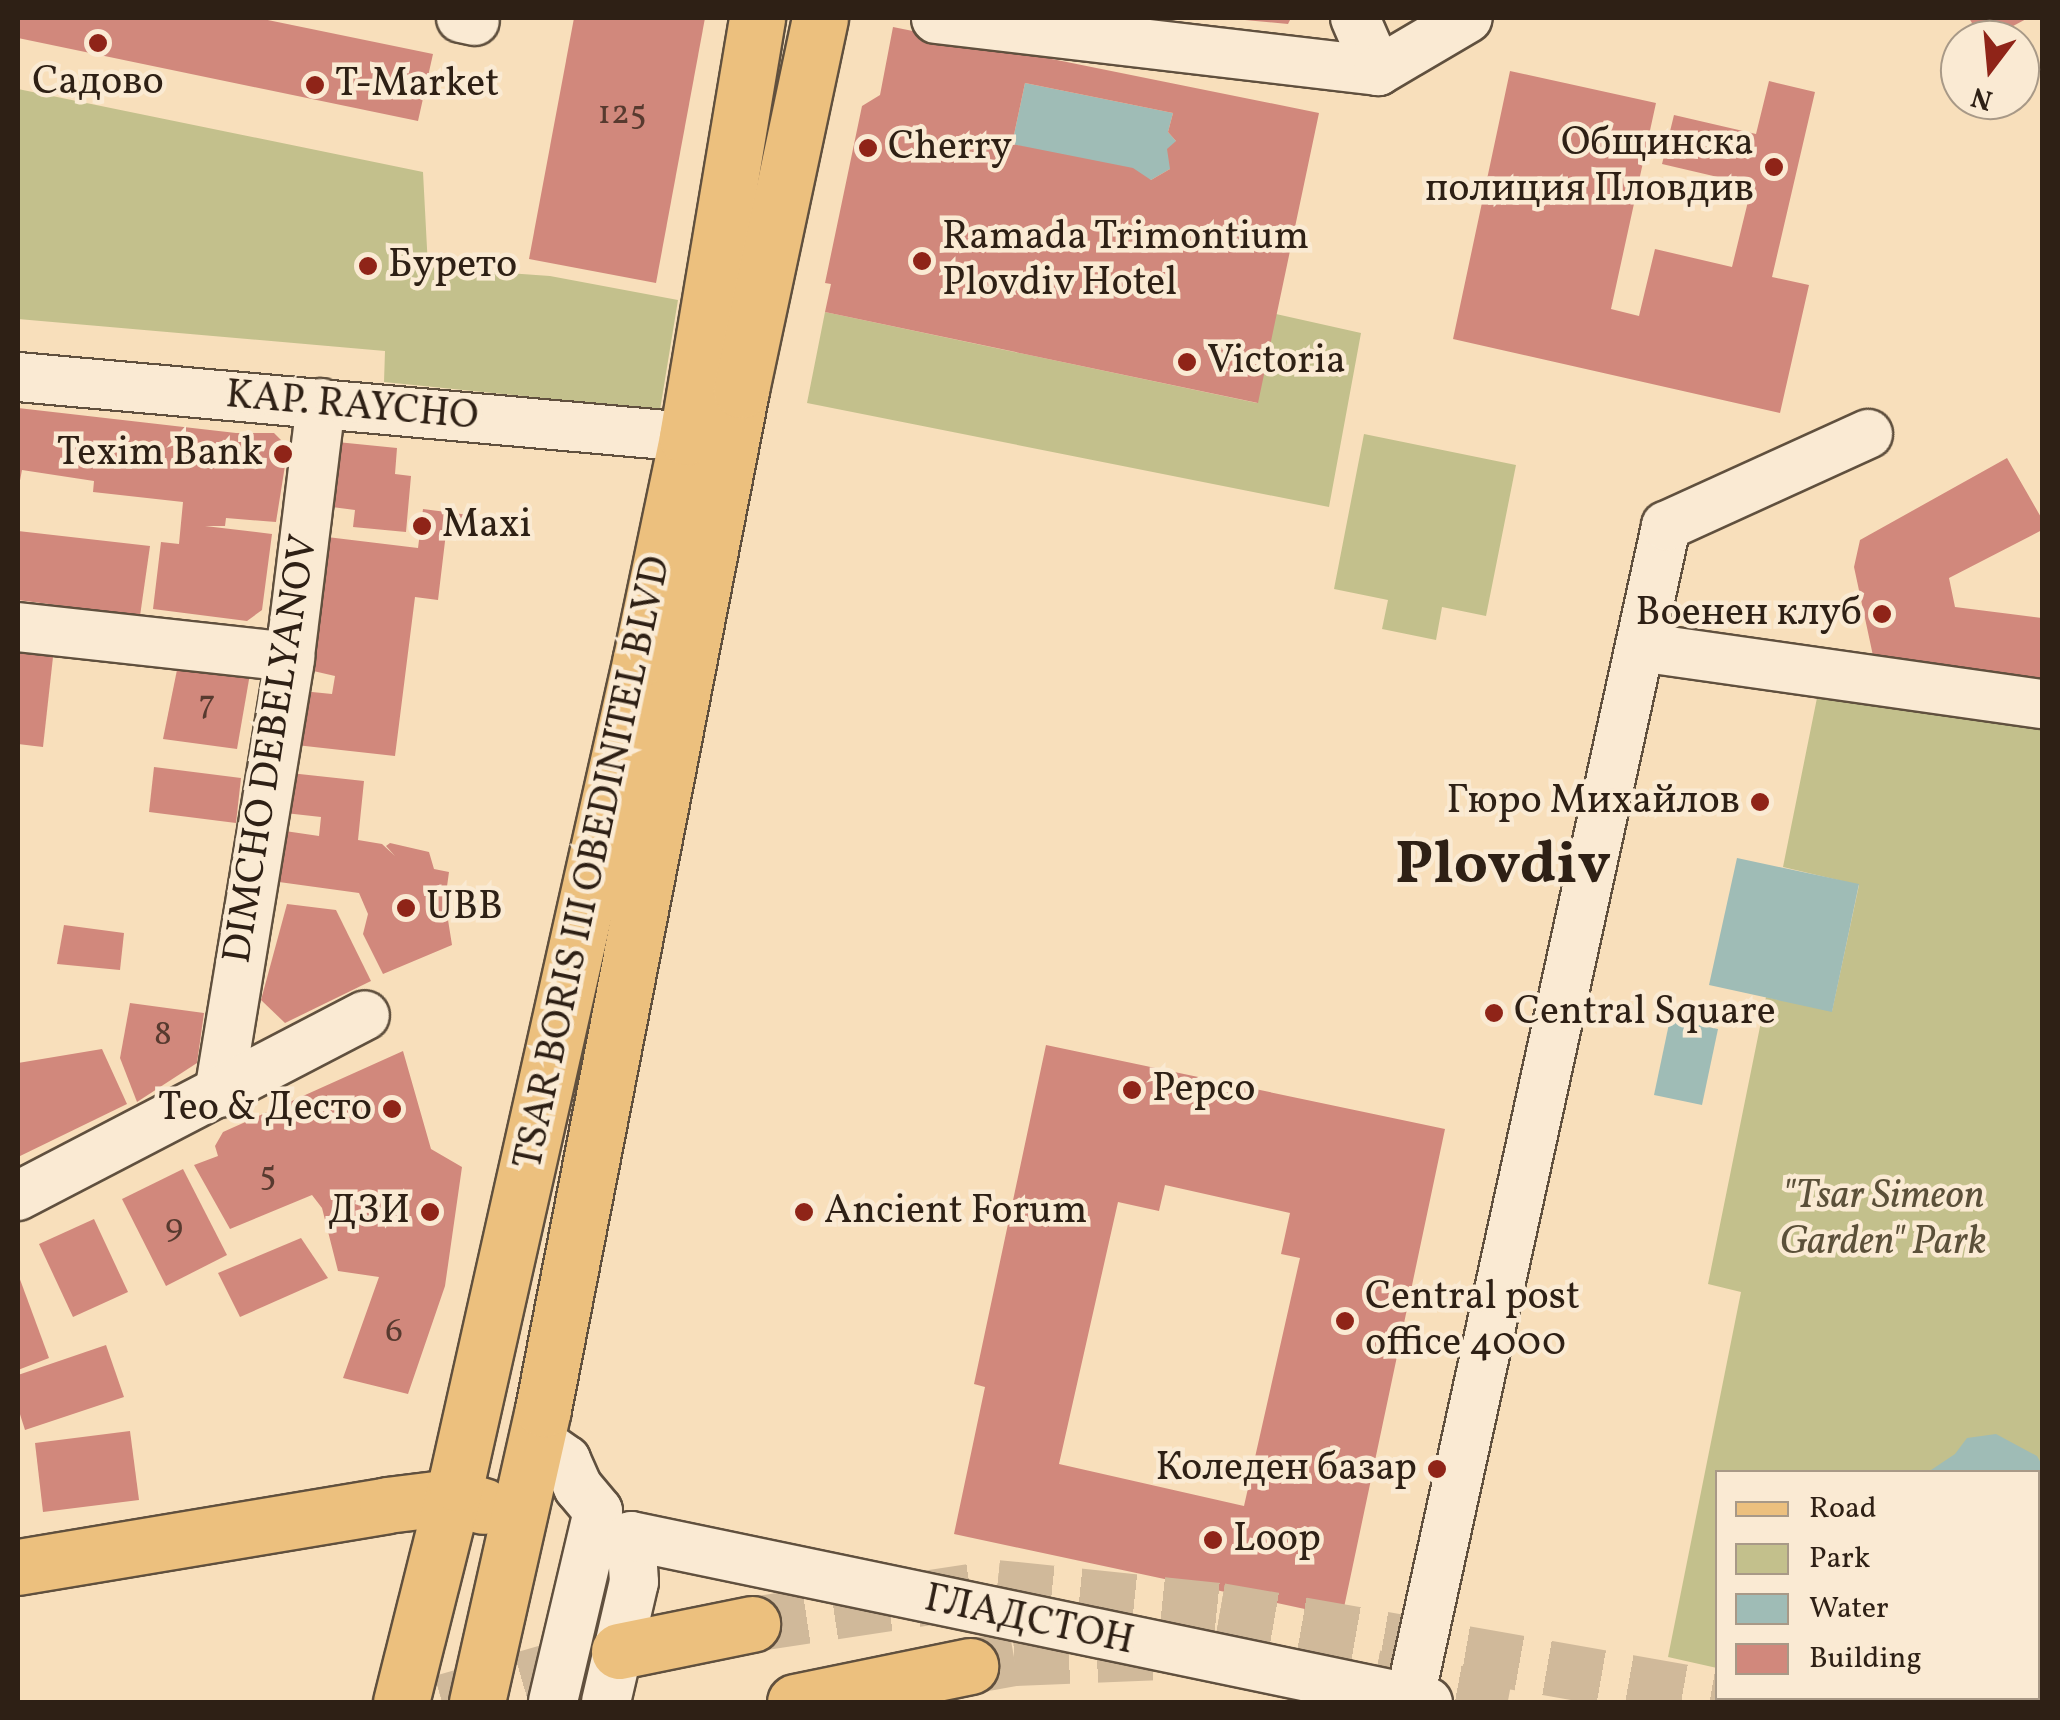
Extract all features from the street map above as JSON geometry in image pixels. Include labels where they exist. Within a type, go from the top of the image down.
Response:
[{"type":"main road","name":"TSAR BORIS III OBEDINITEL BLVD","points":[[400,1702],[452,1497],[686,437],[757,18]]},
{"type":"main road","name":"TSAR BORIS III OBEDINITEL BLVD","points":[[512,1551],[741,390],[820,18]]},
{"type":"main road","points":[[18,1567],[452,1497],[486,1507],[512,1551],[476,1702]]},
{"type":"main road","points":[[612,1677],[752,1624]]},
{"type":"main road","points":[[796,1702],[970,1666]]},
{"type":"street","points":[[1355,18],[1378,70]]},
{"type":"street","points":[[936,19],[1378,70],[1468,18]]},
{"type":"street","name":"KAP. RAYCHO","points":[[18,377],[686,437]]},
{"type":"street","name":"DIMCHO DEBELYANOV","points":[[219,1094],[290,656],[321,404]]},
{"type":"street","points":[[1415,1701],[1666,526],[1868,434]]},
{"type":"street","points":[[18,627],[290,656]]},
{"type":"street","points":[[1640,647],[2042,704]]},
{"type":"street","points":[[18,1196],[365,1016]]},
{"type":"street","points":[[536,1439],[566,1460],[578,1487],[598,1511],[553,1702]]},
{"type":"street","name":"ГЛАДСТОН","points":[[612,1677],[634,1582],[631,1536],[1415,1701]]},
{"type":"green space","points":[[18,89],[423,172],[428,267],[550,276],[678,300],[660,410],[384,382],[385,351],[18,319]]},
{"type":"green space","points":[[825,312],[1257,403],[1276,314],[1361,333],[1329,507],[807,403]]},
{"type":"green space","points":[[1364,434],[1516,465],[1486,616],[1442,607],[1436,640],[1382,629],[1388,600],[1334,589]]},
{"type":"green space","name":"\"Tsar Simeon Garden\" Park","points":[[1820,683],[2042,715],[2042,1702],[1856,1700],[2040,1700],[2040,1470],[1715,1470],[1715,1668],[1668,1657],[1741,1292],[1708,1284],[1766,997],[1832,1011],[1859,885],[1783,867]]},
{"type":"water","points":[[1025,83],[1173,113],[1168,132],[1176,141],[1170,169],[1151,180],[1012,144]]},
{"type":"water","points":[[1737,858],[1859,884],[1832,1012],[1709,985]]},
{"type":"water","points":[[1670,1019],[1718,1029],[1702,1105],[1654,1095]]},
{"type":"water","points":[[1996,1434],[2037,1456],[2042,1465],[2042,1547],[2040,1470],[1931,1470],[1955,1454],[1967,1438]]},
{"type":"building","points":[[18,18],[258,18],[433,54],[418,121],[18,38]]},
{"type":"building","points":[[574,18],[705,18],[656,283],[529,259]]},
{"type":"building","points":[[1223,18],[1291,18],[1288,24]]},
{"type":"building","points":[[1969,18],[2028,18],[2024,20]]},
{"type":"building","points":[[893,27],[1319,113],[1258,403],[825,312],[831,284],[825,283],[862,106],[880,95]],"holes":[[[1025,83],[1173,113],[1168,132],[1176,141],[1167,149],[1170,169],[1151,180],[1133,168],[1012,144]]]},
{"type":"building","points":[[1510,71],[1656,103],[1611,309],[1639,316],[1655,249],[1732,267],[1752,185],[1662,164],[1674,115],[1756,134],[1769,81],[1815,92],[1772,277],[1809,285],[1780,413],[1453,339]]},
{"type":"building","points":[[18,408],[236,433],[274,433],[288,447],[276,522],[226,518],[225,526],[205,526],[272,534],[262,610],[247,621],[153,609],[161,542],[179,544],[183,502],[93,492],[94,481],[22,470],[18,491]]},
{"type":"building","points":[[337,442],[397,448],[395,474],[411,476],[406,532],[353,527],[355,510],[332,507]]},
{"type":"building","name":"Военен клуб","points":[[2007,458],[2042,519],[2042,530],[1949,578],[1955,607],[2042,618],[2042,687],[1875,665],[1854,567],[1860,540]]},
{"type":"building","points":[[423,509],[469,515],[467,536],[446,533],[438,600],[415,597],[395,756],[296,745],[302,691],[332,694],[335,676],[309,670],[327,537],[418,548]]},
{"type":"building","points":[[18,531],[150,546],[140,616],[18,600]]},
{"type":"building","points":[[18,644],[54,648],[43,747],[18,744]]},
{"type":"building","points":[[179,660],[251,668],[237,749],[163,739]]},
{"type":"building","points":[[154,767],[241,778],[236,823],[149,812]]},
{"type":"building","points":[[290,773],[364,781],[358,840],[382,844],[395,856],[386,846],[390,843],[429,852],[434,869],[449,872],[445,901],[452,945],[383,974],[363,934],[368,914],[359,893],[279,882],[285,831],[319,836],[321,817],[285,813]]},
{"type":"building","points":[[287,904],[336,910],[371,981],[285,1023],[261,1000]]},
{"type":"building","points":[[64,925],[124,933],[120,970],[57,964]]},
{"type":"building","points":[[130,1003],[204,1013],[197,1063],[137,1102],[120,1058]]},
{"type":"building","name":"Central post office 4000","points":[[1046,1045],[1445,1129],[1342,1617],[954,1534],[985,1387],[974,1384]],"holes":[[[1165,1185],[1290,1213],[1281,1254],[1300,1258],[1244,1506],[1059,1464],[1118,1202],[1159,1211]]]},
{"type":"building","points":[[102,1049],[127,1104],[18,1157],[18,1063]]},
{"type":"building","points":[[403,1051],[431,1149],[462,1167],[445,1286],[408,1394],[343,1378],[379,1277],[338,1271],[322,1208],[312,1195],[230,1229],[194,1165],[218,1156],[215,1146],[223,1132]]},
{"type":"building","points":[[183,1169],[227,1255],[166,1286],[122,1199]]},
{"type":"building","points":[[94,1219],[128,1292],[73,1317],[39,1244]]},
{"type":"building","points":[[301,1238],[328,1278],[240,1317],[218,1273]]},
{"type":"building","points":[[18,1274],[49,1358],[18,1370]]},
{"type":"building","points":[[106,1345],[124,1397],[25,1430],[18,1408],[18,1375]]},
{"type":"building","points":[[130,1431],[139,1500],[43,1512],[35,1443]]},
{"type":"tunnel","points":[[752,1624],[997,1587],[1220,1610],[1715,1697]]},
{"type":"tunnel","points":[[442,1702],[619,1651]]},
{"type":"tunnel","points":[[970,1666],[1014,1658],[1162,1652]]},
{"type":"tunnel","points":[[1375,1677],[1508,1702]]},
{"type":"tunnel","points":[[1733,1700],[1744,1702]]},
{"type":"place","name":"Садово","points":[[98,43]]},
{"type":"place","name":"T-Market","points":[[315,85]]},
{"type":"place","name":"Cherry","points":[[868,148]]},
{"type":"place","name":"Общинска полиция Пловдив","points":[[1774,167]]},
{"type":"place","name":"Ramada Trimontium Plovdiv Hotel","points":[[922,261]]},
{"type":"place","name":"Бурето","points":[[368,266]]},
{"type":"place","name":"Victoria","points":[[1187,362]]},
{"type":"place","name":"Texim Bank","points":[[283,454]]},
{"type":"place","name":"Maxi","points":[[422,526]]},
{"type":"place","name":"Военен клуб","points":[[1882,614]]},
{"type":"place","name":"Гюро Михайлов","points":[[1760,802]]},
{"type":"place","name":"UBB","points":[[406,908]]},
{"type":"place","name":"Central Square","points":[[1494,1013]]},
{"type":"place","name":"Pepco","points":[[1132,1090]]},
{"type":"place","name":"Тео & Десто","points":[[392,1109]]},
{"type":"place","name":"ДЗИ","points":[[430,1212]]},
{"type":"place","name":"Ancient Forum","points":[[804,1212]]},
{"type":"place","name":"Central post office 4000","points":[[1345,1321]]},
{"type":"place","name":"Коледен базар","points":[[1437,1469]]},
{"type":"place","name":"Loop","points":[[1213,1540]]},
{"type":"district","name":"Plovdiv","points":[[1503,866]]}]
